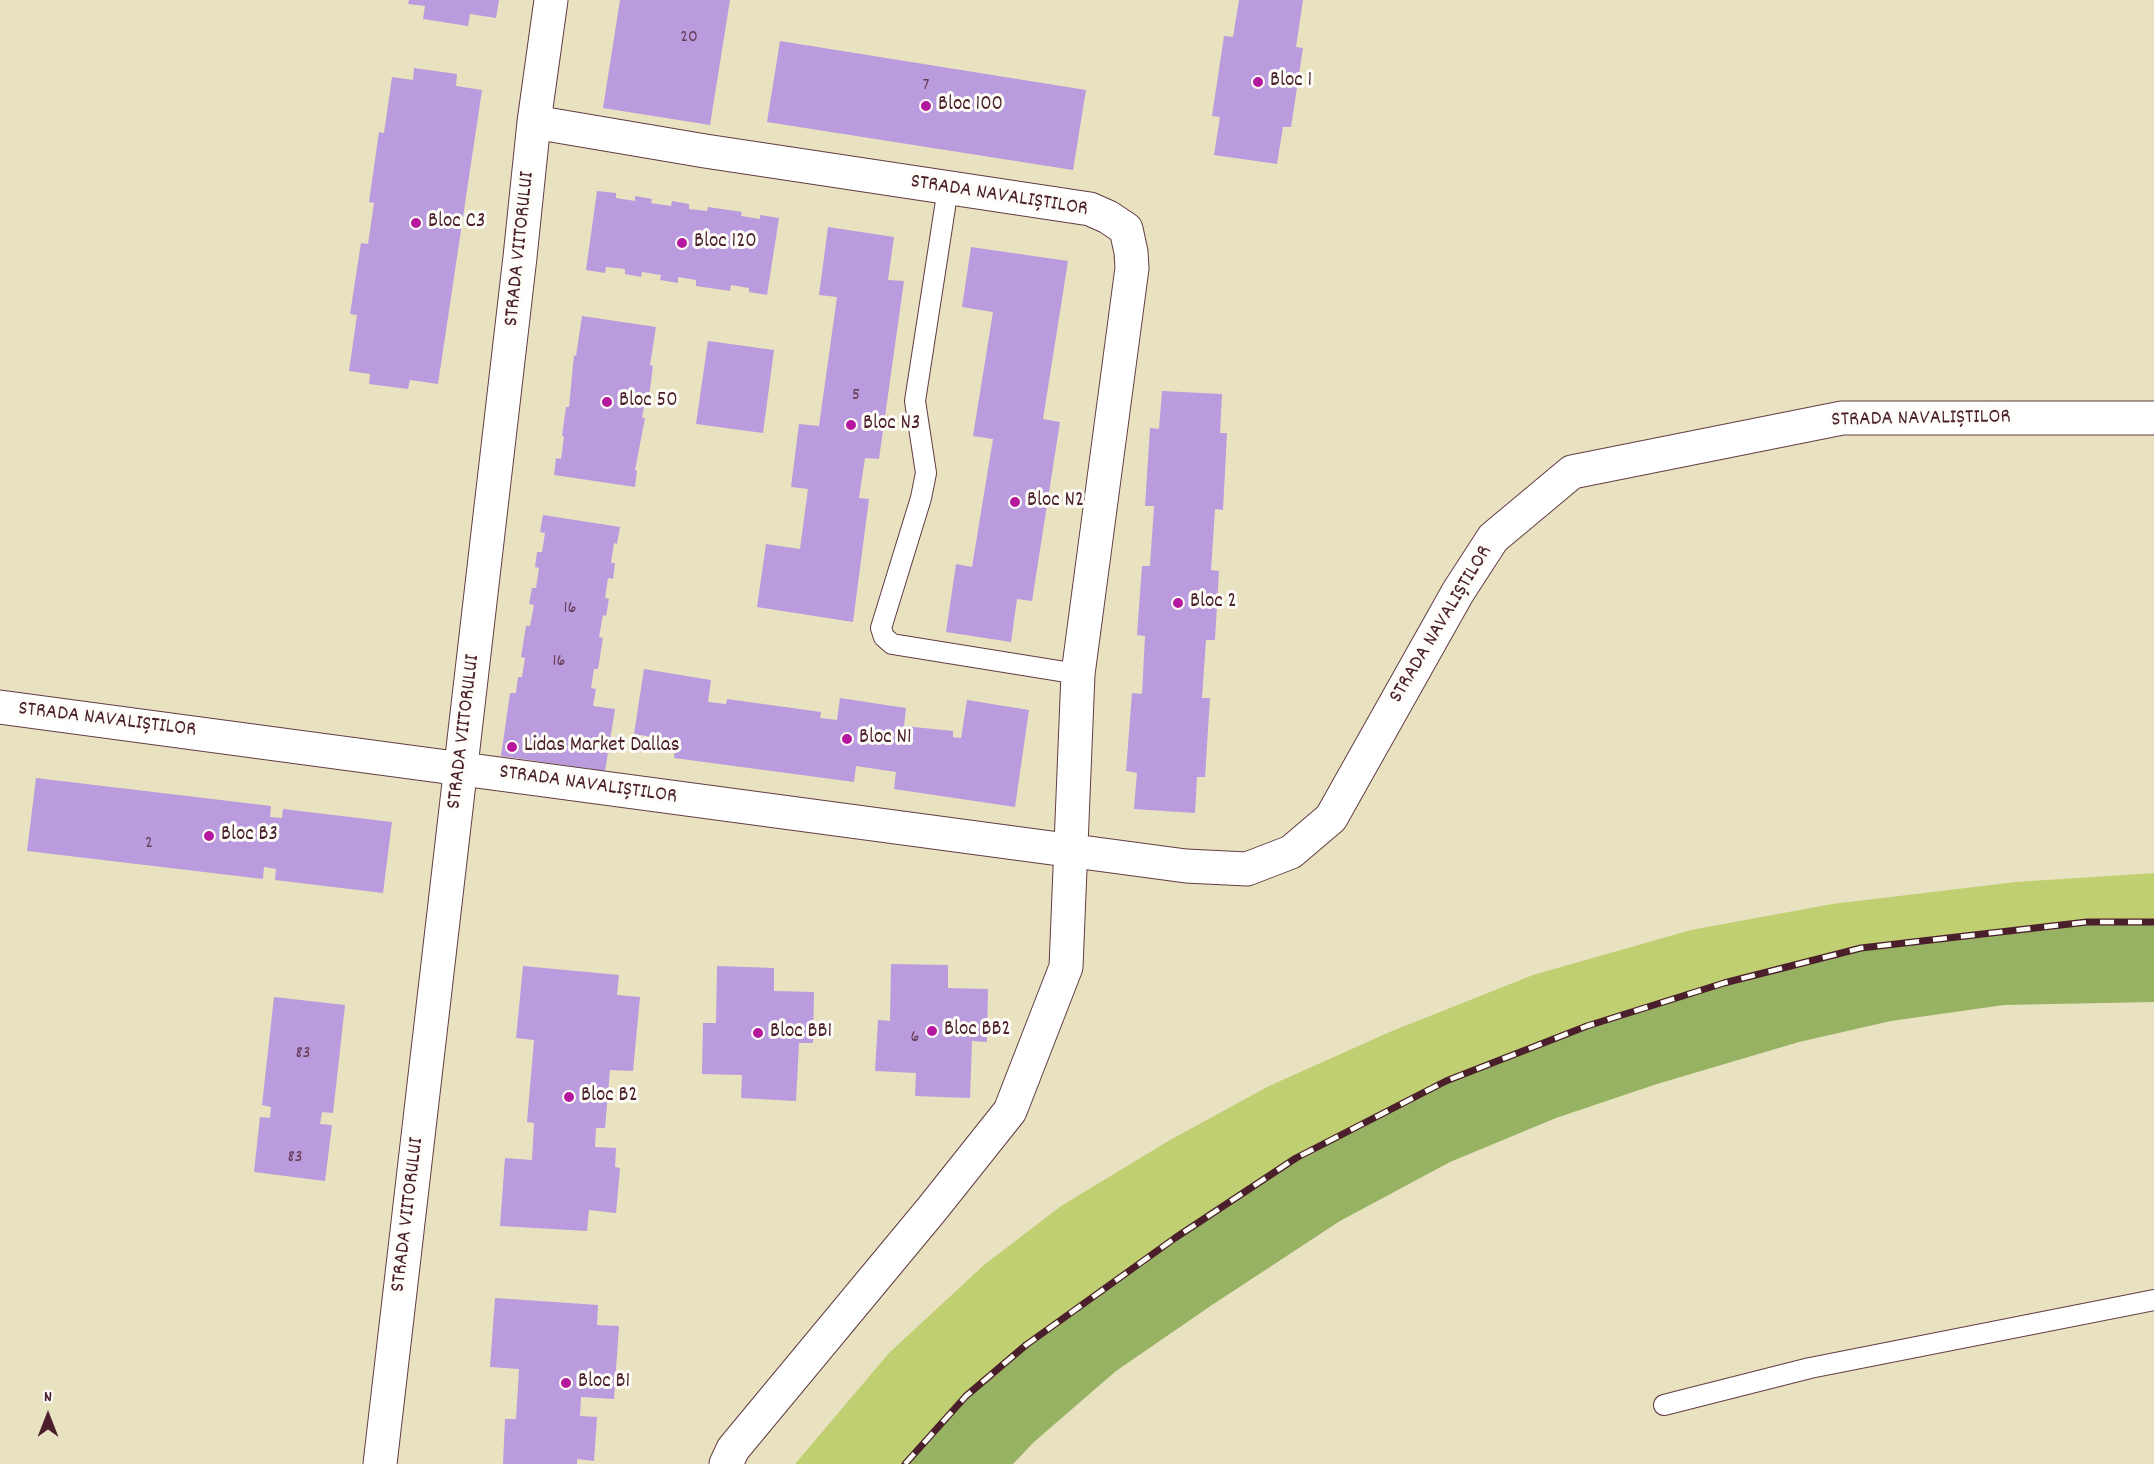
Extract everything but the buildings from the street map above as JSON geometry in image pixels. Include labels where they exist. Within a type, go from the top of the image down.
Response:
[{"type":"street","name":"STRADA VIITORULUI","points":[[380,1464],[534,122],[550,0]]},
{"type":"street","name":"STRADA NAVALIȘTILOR","points":[[534,122],[705,151],[1090,209],[1126,229],[1132,268],[1078,674],[1070,851]]},
{"type":"street","name":"STRADA NAVALIȘTILOR","points":[[0,707],[1070,851],[1186,866],[1247,869],[1292,852],[1330,818],[1458,592],[1493,538],[1572,472],[1842,418],[2152,417]]},
{"type":"street","points":[[726,1464],[733,1449],[1010,1111],[1066,967],[1070,851]]},
{"type":"lane","points":[[948,188],[915,401],[926,473],[921,498],[881,628],[884,637],[892,644],[1078,674]]},
{"type":"lane","points":[[1664,1405],[1810,1368],[2154,1300]]},
{"type":"green space","points":[[2154,873],[2154,922],[2087,922],[1296,1158],[1175,1238],[1026,1345],[966,1396],[905,1464],[795,1464],[889,1353],[984,1265],[1061,1206],[1170,1140],[1269,1086],[1392,1031],[1533,975],[1691,930],[1832,904],[2016,882]]},
{"type":"green space","points":[[2087,922],[2154,922],[2154,1002],[2004,1005],[1891,1021],[1799,1042],[1657,1084],[1556,1118],[1450,1162],[1340,1221],[1116,1371],[1034,1442],[1013,1464],[905,1464],[966,1396],[1026,1345],[1175,1238],[1296,1158],[1446,1081],[1587,1026],[1724,983],[1861,948]]},
{"type":"railway","points":[[905,1464],[966,1396],[1026,1345],[1175,1238],[1296,1158],[1446,1081],[1587,1026],[1724,983],[1861,948],[2087,922],[2154,922]]},
{"type":"place","name":"Bloc 1","points":[[1258,82]]},
{"type":"place","name":"Bloc 100","points":[[926,106]]},
{"type":"place","name":"Bloc C3","points":[[416,223]]},
{"type":"place","name":"Bloc 120","points":[[682,243]]},
{"type":"place","name":"Bloc 50","points":[[607,402]]},
{"type":"place","name":"Bloc N3","points":[[851,425]]},
{"type":"place","name":"Bloc N2","points":[[1015,502]]},
{"type":"place","name":"Bloc 2","points":[[1178,603]]},
{"type":"place","name":"Bloc N1","points":[[847,739]]},
{"type":"place","name":"Lidas Market Dallas","points":[[512,747]]},
{"type":"place","name":"Bloc B3","points":[[209,836]]},
{"type":"place","name":"Bloc BB2","points":[[932,1031]]},
{"type":"place","name":"Bloc BB1","points":[[758,1033]]},
{"type":"place","name":"Bloc B2","points":[[569,1097]]},
{"type":"place","name":"Bloc B1","points":[[566,1383]]}]
